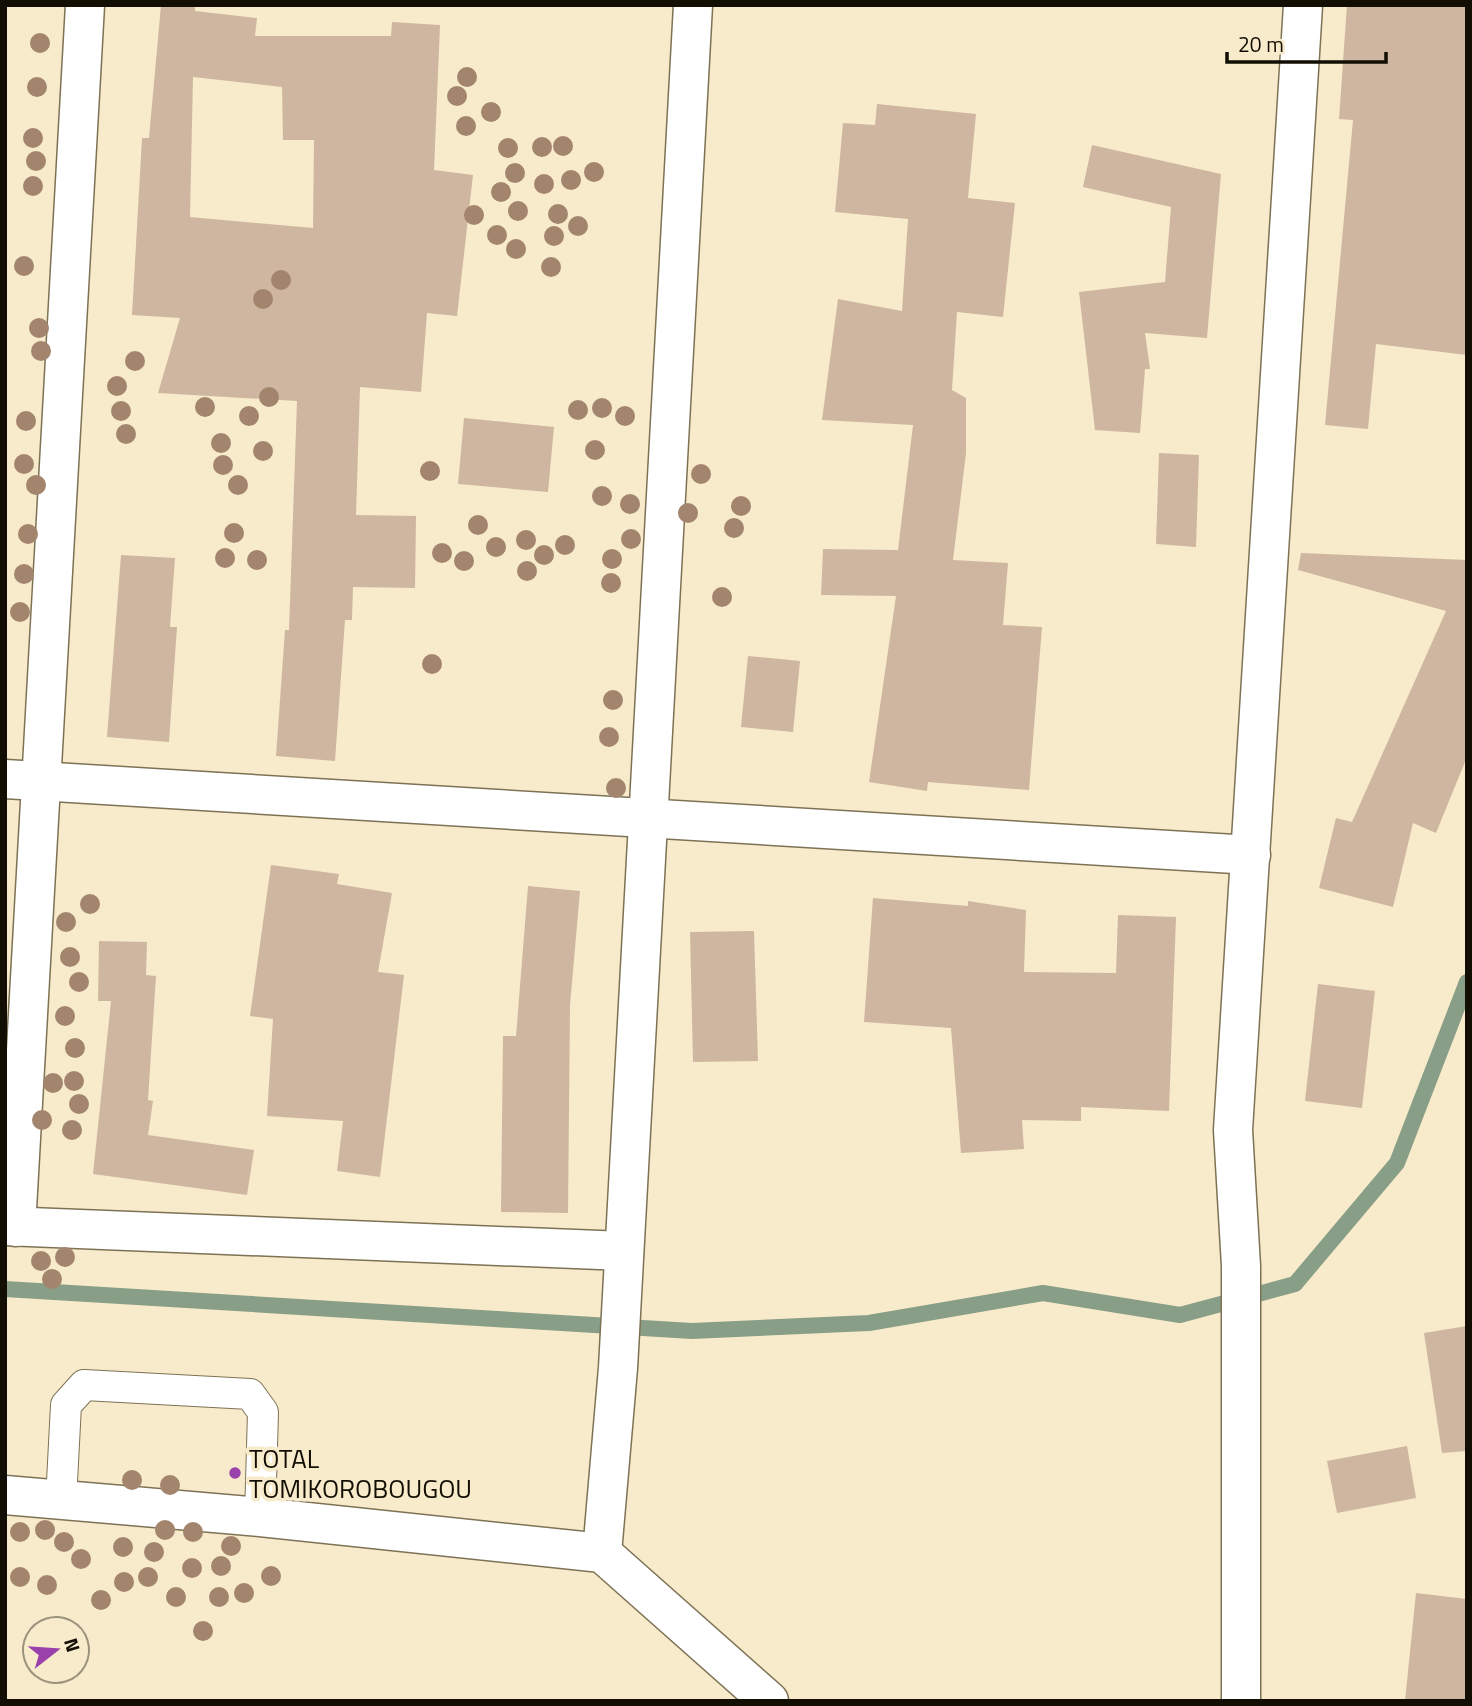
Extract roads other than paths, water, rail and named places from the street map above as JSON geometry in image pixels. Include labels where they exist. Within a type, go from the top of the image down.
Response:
[{"type":"street","points":[[85,5],[23,780],[10,1227],[623,1264]]},
{"type":"street","points":[[602,1553],[618,1368],[693,5]]},
{"type":"street","points":[[1241,1701],[1241,1266],[1233,1130],[1303,5]]},
{"type":"street","points":[[23,780],[1251,855]]},
{"type":"street","points":[[5,1495],[260,1517],[602,1553],[769,1701]]},
{"type":"lane","points":[[61,1501],[66,1405],[84,1385],[250,1394],[263,1412],[260,1517]]},
{"type":"waterway","points":[[5,1289],[692,1331],[869,1323],[1043,1293],[1180,1315],[1295,1284],[1397,1163],[1467,982]]},
{"type":"place","name":"TOTAL TOMIKOROBOUGOU","points":[[235,1473]]}]
